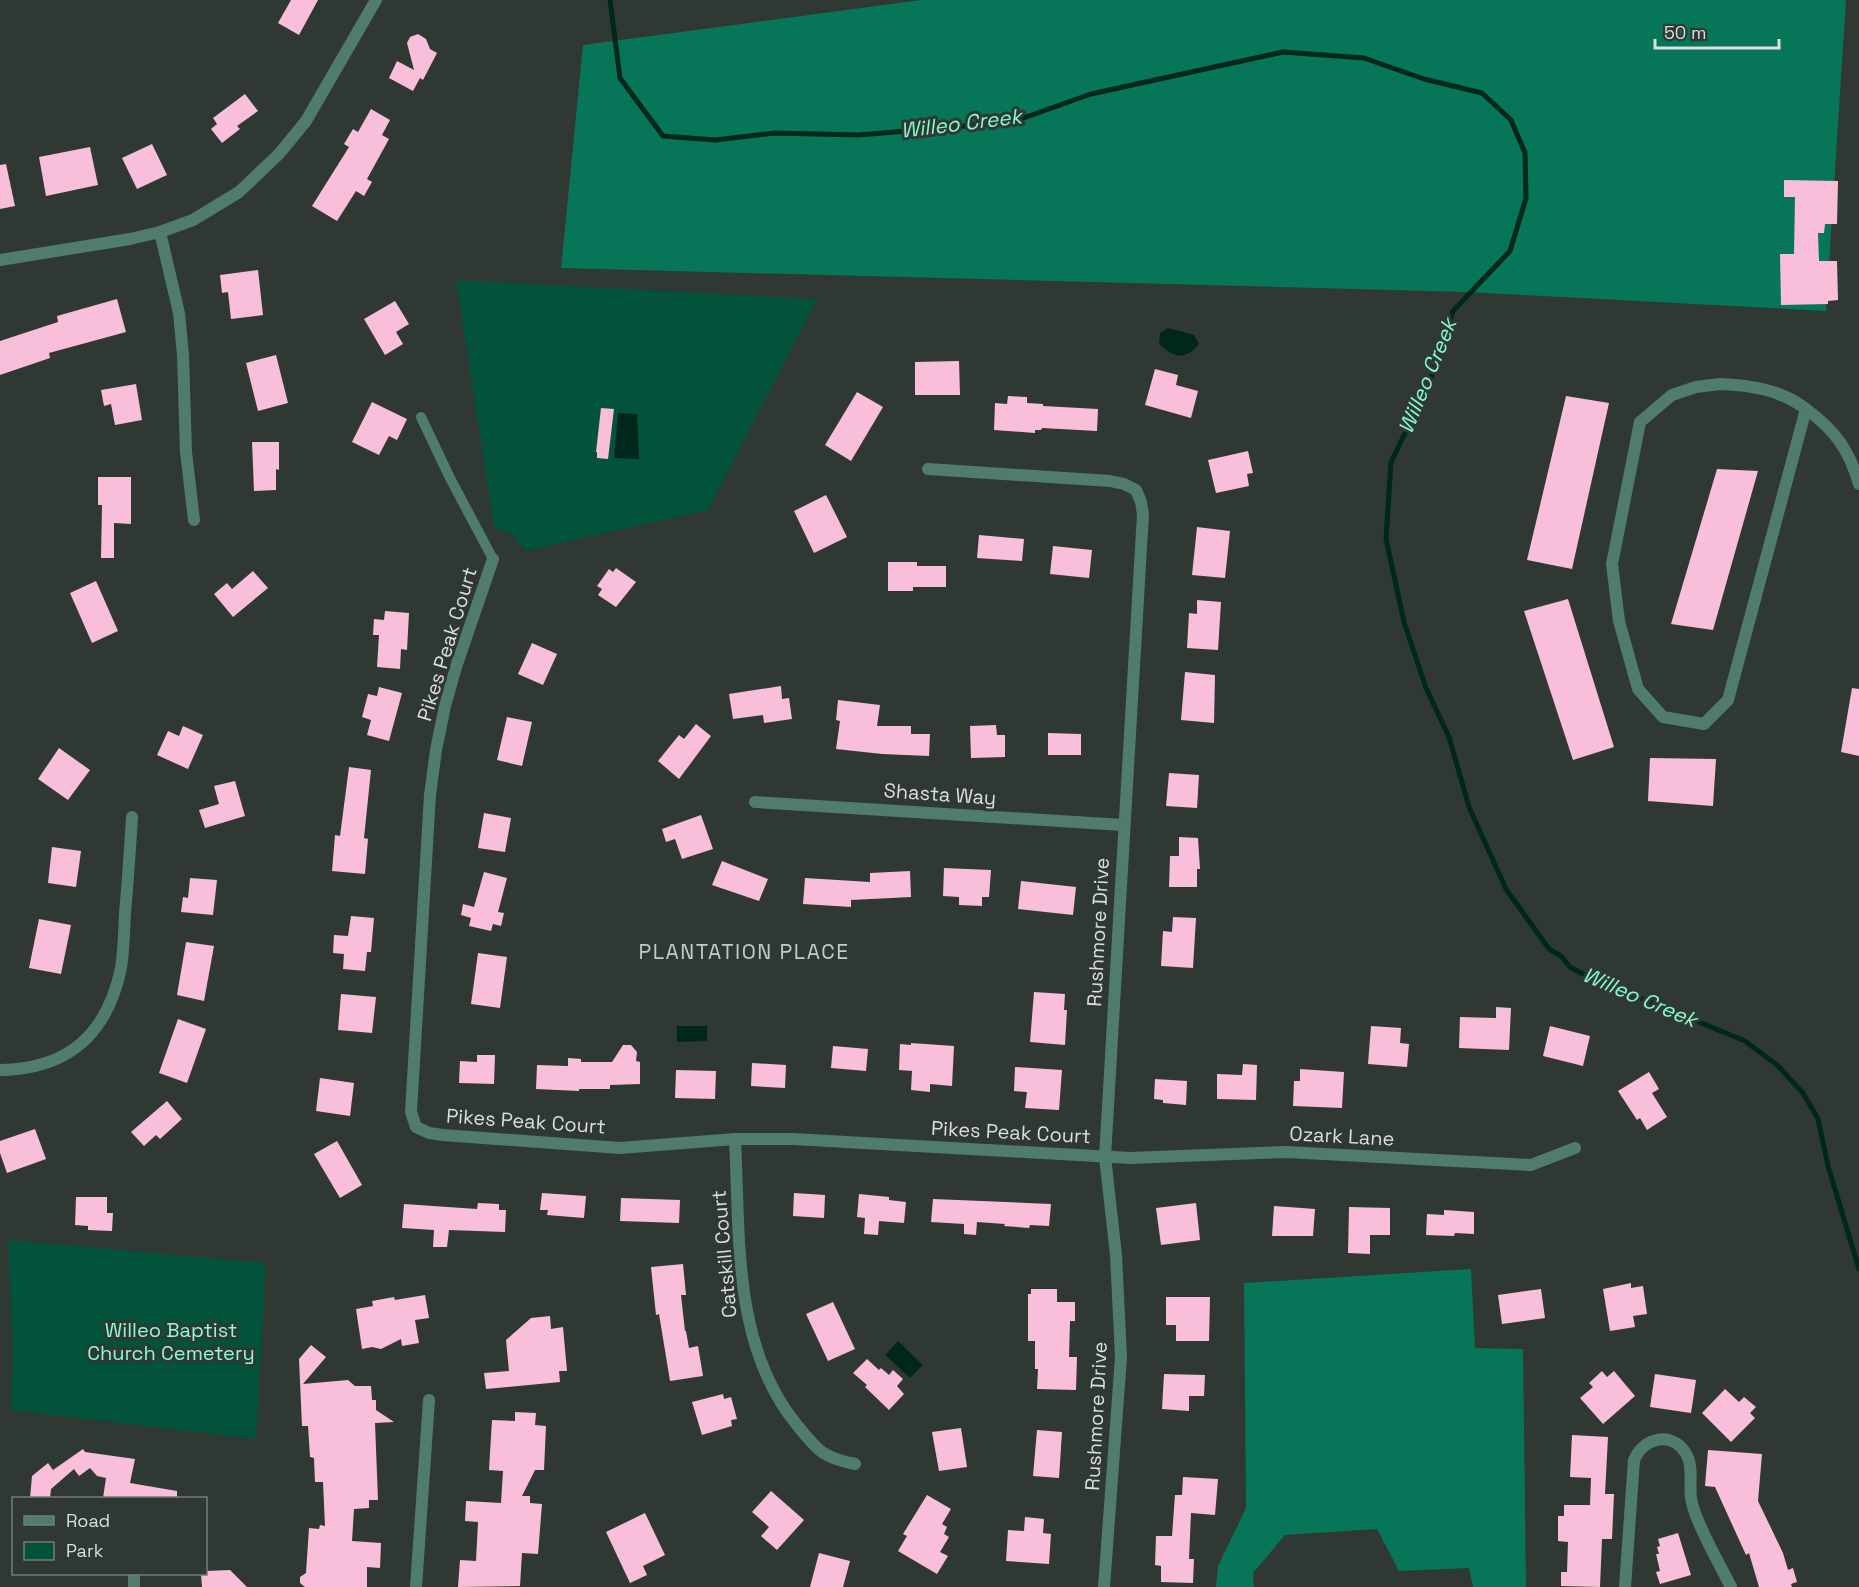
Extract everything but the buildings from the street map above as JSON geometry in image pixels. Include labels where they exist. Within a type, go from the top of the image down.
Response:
[{"type":"street","points":[[0,260],[160,232],[193,220],[231,197],[279,154],[306,121],[376,0]]},
{"type":"street","points":[[160,232],[179,313],[183,355],[186,452],[194,520]]},
{"type":"street","points":[[1806,409],[1728,700],[1704,724],[1664,717],[1638,690],[1619,621],[1612,564],[1640,422],[1672,395],[1696,387],[1720,384],[1745,385],[1770,391],[1806,409],[1824,423],[1841,441],[1853,463],[1859,484]]},
{"type":"street","name":"Rushmore Drive","points":[[928,469],[1124,484],[1136,490],[1143,514],[1105,1157],[1116,1255],[1121,1357],[1104,1587]]},
{"type":"street","name":"Pikes Peak Court","points":[[494,559],[456,667],[436,750],[430,795],[411,1112],[416,1127],[429,1133],[443,1135],[620,1148],[735,1139],[793,1139],[1105,1157]]},
{"type":"street","name":"Shasta Way","points":[[755,802],[1124,825]]},
{"type":"street","points":[[0,1070],[33,1067],[68,1055],[89,1034],[106,1011],[121,967],[132,817]]},
{"type":"street","name":"Catskill Court","points":[[735,1139],[744,1289],[758,1358],[787,1414],[816,1450],[836,1460],[855,1464]]},
{"type":"street","name":"Ozark Lane","points":[[1105,1157],[1153,1158],[1286,1152],[1531,1165],[1550,1160],[1575,1148]]},
{"type":"street","points":[[416,1587],[429,1400]]},
{"type":"street","points":[[1625,1587],[1634,1460],[1643,1445],[1651,1441],[1667,1440],[1680,1446],[1688,1457],[1693,1508],[1731,1587]]},
{"type":"lane","points":[[421,417],[450,478],[494,559]]},
{"type":"green space","points":[[921,0],[1846,0],[1826,311],[1466,292],[561,268],[583,45]]},
{"type":"green space","points":[[456,280],[817,299],[708,510],[525,551],[513,535],[494,527]]},
{"type":"green space","name":"Willeo Baptist Church Cemetery","points":[[8,1240],[266,1263],[256,1439],[10,1410],[13,1363]]},
{"type":"green space","points":[[1471,1269],[1475,1348],[1523,1349],[1526,1587],[1473,1587],[1469,1568],[1399,1571],[1377,1529],[1285,1535],[1253,1573],[1254,1587],[1216,1587],[1218,1566],[1246,1508],[1244,1283]]},
{"type":"shaded area","points":[[1168,328],[1194,335],[1199,344],[1189,353],[1175,355],[1159,344],[1160,333]]},
{"type":"shaded area","points":[[618,413],[637,414],[639,459],[614,458]]},
{"type":"shaded area","points":[[677,1026],[707,1026],[707,1041],[677,1042]]},
{"type":"shaded area","points":[[898,1341],[923,1365],[910,1378],[885,1355]]},
{"type":"waterway","name":"Willeo Creek","points":[[610,0],[620,78],[663,136],[715,140],[775,133],[859,135],[1012,122],[1091,94],[1283,52],[1364,58],[1424,79],[1482,93],[1511,120],[1525,153],[1526,198],[1510,251],[1453,311],[1429,384],[1391,462],[1386,539],[1404,622],[1426,688],[1449,737],[1469,807],[1506,889],[1549,949],[1561,956],[1570,967],[1607,987],[1646,1000],[1745,1041],[1777,1065],[1803,1093],[1818,1119],[1828,1166],[1859,1269]]},
{"type":"district","name":"PLANTATION PLACE","points":[[744,951]]}]
